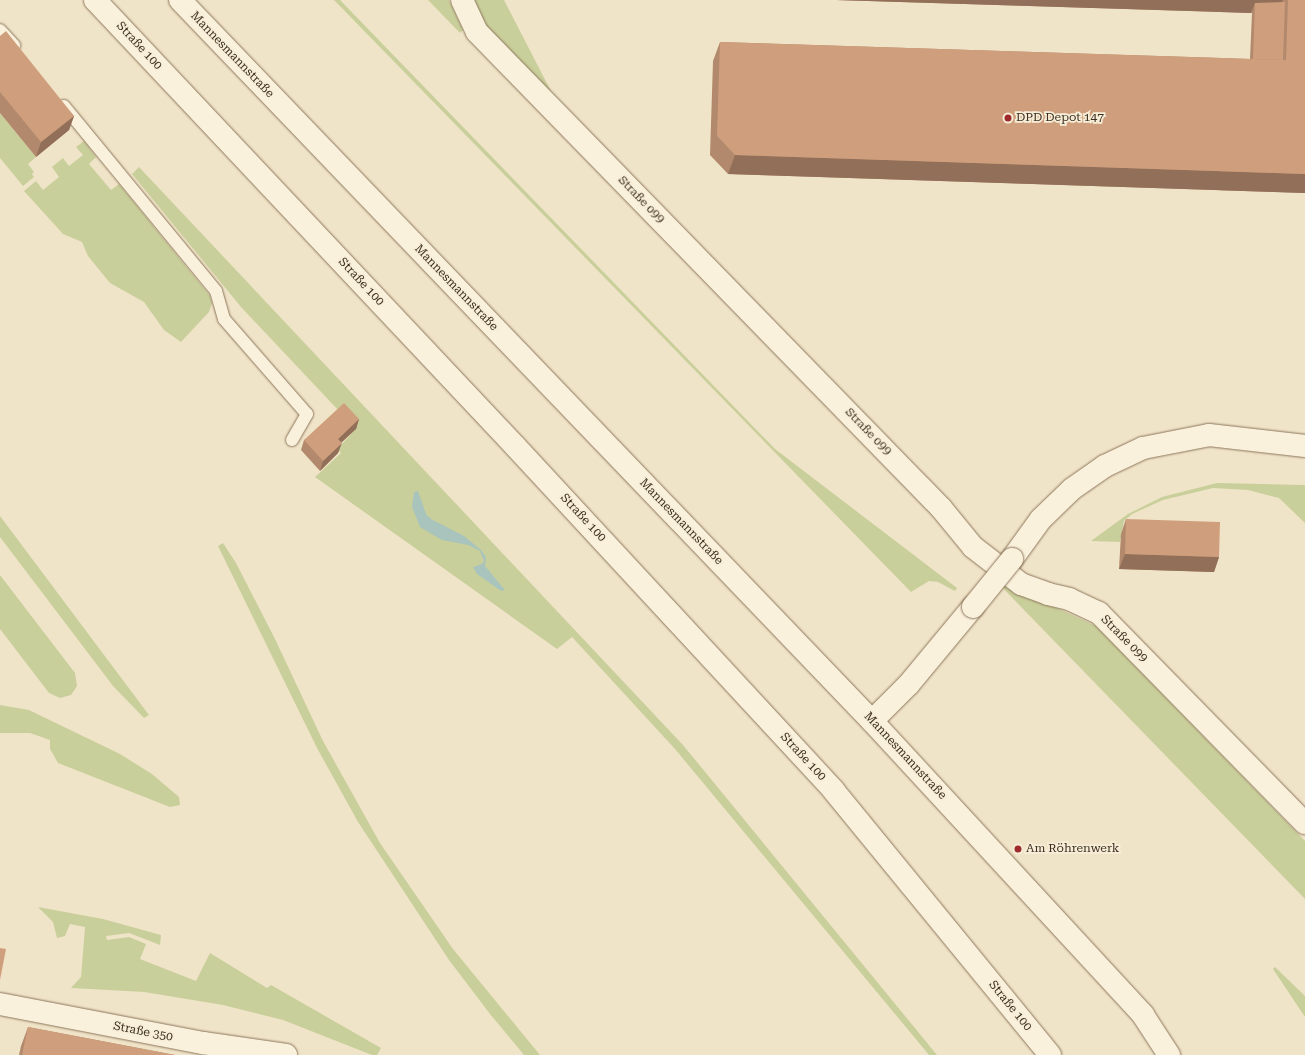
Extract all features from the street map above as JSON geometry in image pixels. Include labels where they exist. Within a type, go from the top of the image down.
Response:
[{"type":"street","name":"Straße 100","points":[[95,0],[516,446],[834,791],[1050,1055]]},
{"type":"street","name":"Mannesmannstraße","points":[[180,0],[872,721],[1143,1016],[1169,1055]]},
{"type":"street","name":"Straße 099","points":[[462,0],[477,32],[941,508],[973,547],[1021,584],[1048,594],[1069,599],[1099,613],[1305,823]]},
{"type":"street","points":[[872,721],[909,684],[1012,559],[1041,519],[1072,489],[1105,466],[1143,448],[1209,435],[1305,446]]},
{"type":"street","name":"Straße 350","points":[[0,1004],[203,1043],[286,1055]]},
{"type":"lane","points":[[0,30],[24,57]]},
{"type":"lane","points":[[54,94],[216,291],[224,319],[307,414],[292,440]]},
{"type":"green space","points":[[334,0],[340,0],[775,449],[957,588],[955,591],[938,582],[929,581],[911,592]]},
{"type":"green space","points":[[428,0],[449,0],[463,30],[460,33]]},
{"type":"green space","points":[[472,0],[504,0],[555,99],[484,26]]},
{"type":"green space","points":[[0,113],[36,157],[28,164],[34,172],[32,174],[34,177],[23,186],[0,158]]},
{"type":"green space","points":[[84,141],[96,157],[89,164],[111,190],[119,184],[210,296],[212,303],[209,312],[181,342],[164,330],[144,302],[110,283],[88,256],[82,242],[63,234],[24,191],[36,181],[43,190],[59,177],[52,167],[63,158],[69,166],[83,155],[76,147]]},
{"type":"green space","points":[[139,167],[683,745],[937,1055],[929,1055],[675,749],[572,637],[557,649],[315,477],[341,453],[337,449],[356,429],[241,307],[132,174]]},
{"type":"green space","points":[[1217,483],[1305,485],[1305,523],[1279,498],[1248,490],[1213,488],[1163,500],[1132,514],[1124,521],[1120,542],[1091,541],[1128,514],[1162,497]]},
{"type":"green space","points":[[0,516],[149,715],[144,718],[113,686],[0,537]]},
{"type":"green space","points":[[956,540],[1031,596],[1096,626],[1305,841],[1305,899]]},
{"type":"green space","points":[[223,543],[236,563],[275,639],[323,741],[380,843],[453,949],[540,1055],[524,1055],[490,1014],[449,960],[358,822],[317,748],[218,546]]},
{"type":"green space","points":[[0,575],[75,673],[77,686],[71,695],[60,698],[49,693],[0,629]]},
{"type":"green space","points":[[0,705],[29,710],[120,754],[152,774],[179,797],[180,805],[170,807],[58,763],[50,749],[50,740],[30,733],[0,733]]},
{"type":"green space","points":[[38,907],[103,919],[161,935],[160,945],[129,933],[106,936],[107,940],[129,937],[146,944],[140,959],[196,981],[210,953],[267,988],[271,985],[381,1048],[377,1055],[372,1055],[283,1020],[223,1005],[144,992],[71,988],[81,977],[85,927],[70,924],[65,936],[57,938],[53,922]]},
{"type":"green space","points":[[1275,967],[1305,996],[1305,1017],[1273,969]]},
{"type":"water","points":[[418,491],[426,514],[431,519],[464,536],[481,550],[486,557],[485,566],[505,590],[501,591],[477,574],[473,567],[482,564],[484,561],[480,551],[468,545],[442,540],[420,527],[412,507],[414,492]]},
{"type":"building","name":"DPD Depot 147","points":[[1288,0],[1305,0],[1305,174],[735,155],[717,136],[720,42],[1286,60]]},
{"type":"building","points":[[1285,2],[1283,60],[1253,59],[1255,3]]},
{"type":"building","points":[[6,31],[74,116],[41,142],[0,92],[0,36]]},
{"type":"building","points":[[344,403],[359,419],[338,439],[342,443],[323,461],[304,440]]},
{"type":"building","points":[[1126,519],[1220,522],[1219,557],[1125,554]]},
{"type":"building","points":[[0,948],[6,949],[0,980]]},
{"type":"building","points":[[28,1027],[175,1055],[22,1055]]},
{"type":"place","name":"DPD Depot 147","points":[[1008,118]]},
{"type":"place","name":"Am Röhrenwerk","points":[[1018,849]]}]
